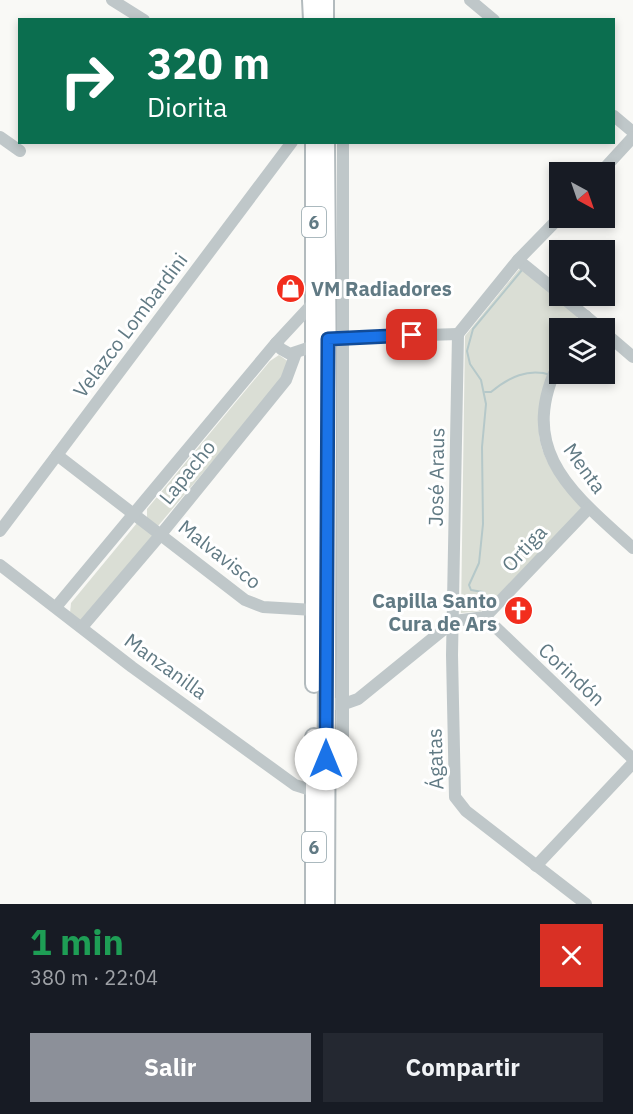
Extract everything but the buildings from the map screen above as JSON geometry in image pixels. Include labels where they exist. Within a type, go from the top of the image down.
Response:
[{"type":"main road","points":[[311,0],[312,18]]},
{"type":"main road","points":[[325,0],[325,18]]},
{"type":"main road","name":"6","points":[[314,144],[315,301],[329,341],[314,610],[314,904]]},
{"type":"main road","name":"6","points":[[326,144],[329,341],[326,904]]},
{"type":"street","points":[[112,0],[141,18]]},
{"type":"street","points":[[470,0],[492,18]]},
{"type":"street","points":[[609,162],[633,134],[615,117]]},
{"type":"street","points":[[0,137],[20,151]]},
{"type":"street","name":"Velazco Lombardini","points":[[0,531],[290,144]]},
{"type":"street","points":[[326,778],[337,777],[343,768],[344,704],[329,341],[342,144]]},
{"type":"street","points":[[276,343],[287,353],[296,353],[329,341],[458,333],[518,260],[549,228]]},
{"type":"street","points":[[518,260],[549,286]]},
{"type":"street","name":"Lapacho","points":[[56,607],[136,514],[276,343],[315,301]]},
{"type":"street","points":[[574,306],[588,318]]},
{"type":"street","name":"José Araus","points":[[454,621],[458,333]]},
{"type":"street","points":[[615,341],[633,357]]},
{"type":"street","name":"Lapacho","points":[[82,627],[162,533],[286,380],[296,353]]},
{"type":"street","name":"Menta","points":[[551,384],[544,402],[543,436],[557,469],[589,508],[633,548]]},
{"type":"street","name":"Malvavisco","points":[[57,455],[254,605],[299,611],[314,610]]},
{"type":"street","name":"Ortiga","points":[[485,617],[589,508]]},
{"type":"street","name":"Manzanilla","points":[[0,565],[295,785],[314,791]]},
{"type":"street","points":[[326,704],[344,704],[358,699],[454,621],[485,617]]},
{"type":"street","name":"Corindón","points":[[485,617],[633,761]]},
{"type":"street","name":"Ágatas","points":[[454,621],[455,797],[466,811],[586,904]]},
{"type":"street","points":[[536,866],[633,761]]},
{"type":"shaded area","points":[[520,268],[549,292],[549,306],[566,306],[578,316],[577,318],[549,318],[549,370],[542,395],[539,431],[541,446],[555,475],[582,508],[483,611],[461,613],[465,336]]},
{"type":"shaded area","points":[[279,355],[289,362],[285,376],[158,526],[147,518],[147,509],[270,361]]},
{"type":"shaded area","points":[[137,523],[154,534],[80,621],[70,613],[71,603]]},
{"type":"waterway","points":[[492,601],[483,592],[471,590],[469,585],[479,563],[483,524],[482,447],[486,404],[481,380],[470,364],[467,351],[473,329],[522,270]]},
{"type":"waterway","points":[[485,392],[491,392],[519,375],[527,373],[549,374]]},
{"type":"place","name":"VM Radiadores","points":[[290,288]]},
{"type":"place","name":"Capilla Santo Cura de Ars","points":[[518,611]]},
{"type":"route","points":[[326,759],[328,339],[412,335]]}]
